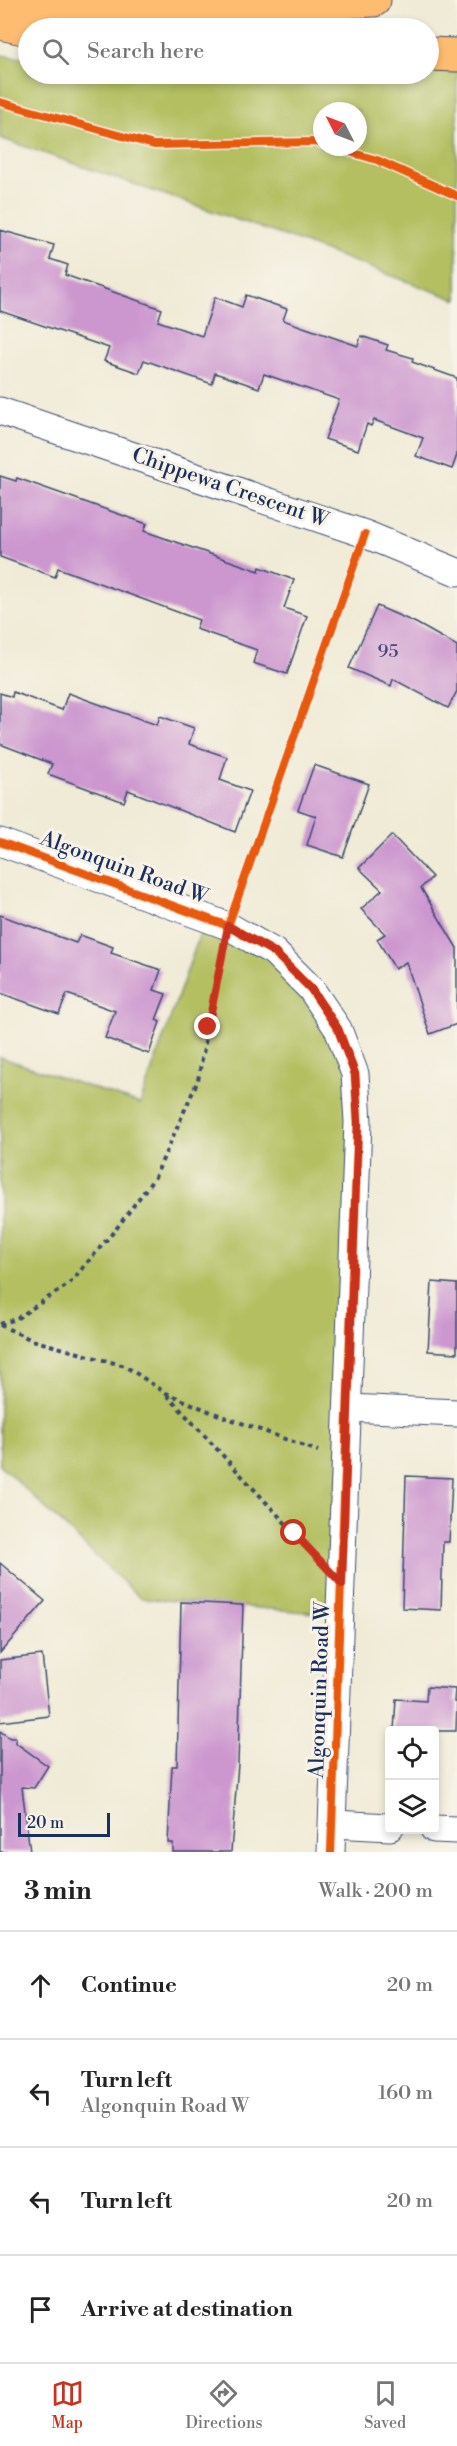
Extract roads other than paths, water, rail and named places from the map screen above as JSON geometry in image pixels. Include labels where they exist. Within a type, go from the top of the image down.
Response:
[{"type":"main road","points":[[0,11],[120,13],[374,0]]},
{"type":"main road","points":[[0,23],[18,28]]},
{"type":"main road","points":[[439,54],[457,55]]},
{"type":"street","name":"Chippewa Crescent W","points":[[0,411],[365,534],[457,572]]},
{"type":"street","name":"Algonquin Road W","points":[[0,842],[228,926],[274,952],[311,989],[338,1029],[355,1074],[358,1122],[331,1852]]},
{"type":"street","points":[[349,1408],[457,1413]]},
{"type":"street","points":[[333,1824],[385,1827]]},
{"type":"street","points":[[439,1829],[457,1830]]}]
